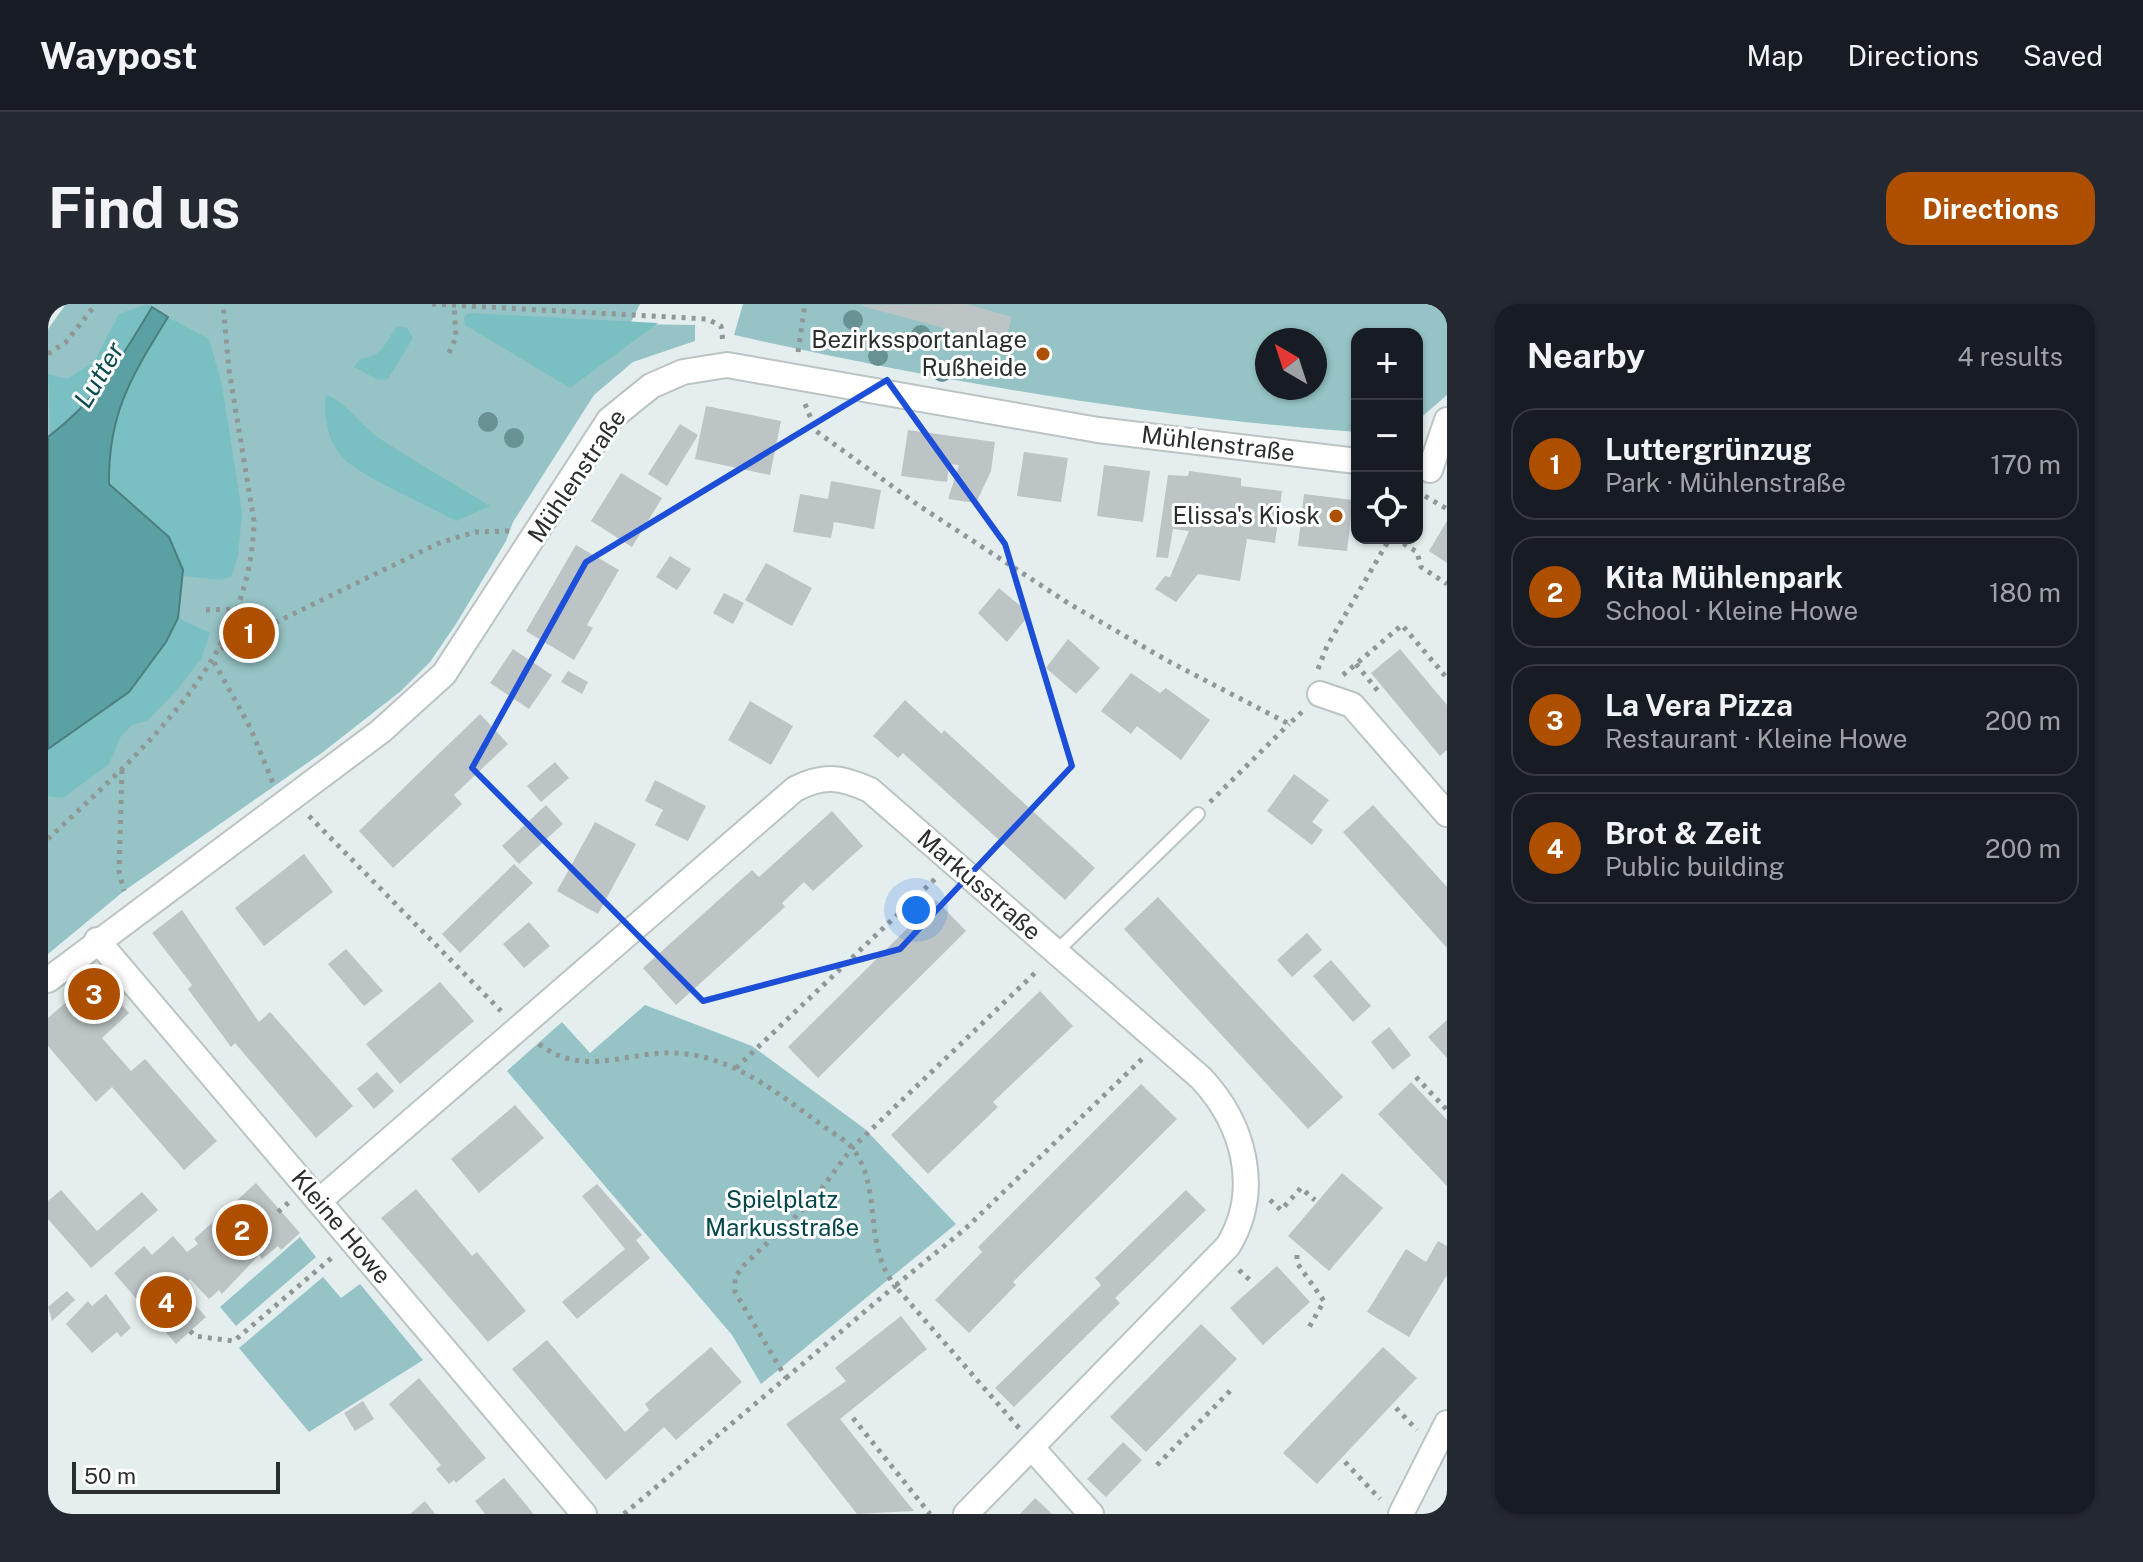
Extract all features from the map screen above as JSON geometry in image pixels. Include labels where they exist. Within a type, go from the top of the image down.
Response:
[{"type":"street","name":"Mühlenstraße","points":[[48,980],[137,910],[381,731],[444,674],[601,432],[623,405],[651,386],[683,372],[727,365],[1098,430],[1351,460]]},
{"type":"street","points":[[1431,471],[1447,420]]},
{"type":"street","points":[[1320,694],[1336,698],[1358,711],[1447,814]]},
{"type":"street","name":"Markusstraße","points":[[319,1201],[521,1030],[795,789],[816,778],[842,778],[870,790],[1160,1042],[1219,1098],[1237,1128],[1246,1194],[1236,1232],[1228,1246],[1033,1449],[966,1514]]},
{"type":"street","name":"Kleine Howe","points":[[97,940],[584,1514]]},
{"type":"street","points":[[1393,1509],[1447,1423]]},
{"type":"street","points":[[1033,1449],[1091,1514]]},
{"type":"lane","points":[[1056,952],[1198,814]]},
{"type":"path","points":[[48,354],[66,342],[96,304]]},
{"type":"path","points":[[48,839],[122,769],[178,710],[214,662],[237,609],[254,539],[254,521],[229,370],[223,304]]},
{"type":"path","points":[[432,304],[707,319],[721,326],[727,365]]},
{"type":"path","points":[[805,304],[794,375],[816,431],[918,505],[1068,603],[1289,724]]},
{"type":"path","points":[[449,353],[456,337],[454,305]]},
{"type":"path","points":[[1423,495],[1447,509]]},
{"type":"path","points":[[220,650],[439,543],[496,530],[510,531],[532,542]]},
{"type":"path","points":[[1320,694],[1318,670],[1327,646],[1388,544]]},
{"type":"path","points":[[1403,544],[1417,552],[1421,567],[1447,584]]},
{"type":"path","points":[[206,610],[237,609]]},
{"type":"path","points":[[1198,814],[1320,694],[1402,625],[1447,678]]},
{"type":"path","points":[[214,662],[250,727],[271,780],[287,800],[310,817],[521,1030],[548,1051],[573,1062],[599,1063],[662,1053],[708,1056],[773,1089],[852,1148],[869,1184],[878,1261],[895,1286],[1014,1422],[1033,1449]]},
{"type":"path","points":[[122,769],[119,872],[124,891],[137,910]]},
{"type":"path","points":[[736,1068],[953,862]]},
{"type":"path","points":[[786,1378],[735,1292],[735,1277],[813,1200],[852,1148],[1056,952]]},
{"type":"path","points":[[624,1514],[965,1229],[1160,1042]]},
{"type":"path","points":[[1416,1077],[1447,1110]]},
{"type":"path","points":[[1246,1194],[1265,1195],[1281,1210],[1301,1188],[1315,1200]]},
{"type":"path","points":[[190,1331],[195,1336],[234,1341],[352,1240]]},
{"type":"path","points":[[1297,1255],[1297,1263],[1324,1301],[1307,1331]]},
{"type":"path","points":[[1157,1465],[1232,1389]]},
{"type":"path","points":[[853,1418],[930,1514]]},
{"type":"path","points":[[1345,1462],[1393,1509]]},
{"type":"highlighted area","points":[[887,380],[1005,544],[1072,766],[900,949],[703,1001],[472,768],[586,562]]},
{"type":"green space","points":[[66,304],[640,304],[630,324],[695,325],[695,341],[633,362],[594,395],[513,522],[506,541],[456,624],[430,662],[401,691],[323,752],[124,891],[48,954],[48,329]]},
{"type":"green space","name":"Bezirkssportanlage Rußheide","points":[[743,304],[1447,304],[1447,395],[1423,416],[1423,328],[1351,328],[1351,431],[1122,407],[888,367],[734,335]]},
{"type":"green space","name":"Spielplatz Markusstraße","points":[[645,1005],[752,1046],[865,1129],[956,1224],[761,1384],[732,1335],[507,1071],[562,1022],[590,1053]]},
{"type":"green space","points":[[300,1237],[316,1257],[236,1326],[220,1307]]},
{"type":"green space","points":[[323,1277],[341,1298],[360,1284],[423,1360],[309,1432],[239,1348]]},
{"type":"shaded area","points":[[148,304],[152,307],[108,377],[68,421],[50,435],[48,374],[67,379],[94,362],[119,314]]},
{"type":"shaded area","points":[[152,307],[168,317],[133,377],[118,415],[109,484],[169,537],[183,570],[178,618],[166,642],[129,692],[48,749],[48,437],[94,393]]},
{"type":"shaded area","points":[[469,313],[658,323],[570,388],[465,325],[464,317]]},
{"type":"shaded area","points":[[168,317],[209,339],[222,385],[242,512],[238,556],[231,577],[220,580],[183,576],[183,570],[109,484],[118,415],[133,377]]},
{"type":"shaded area","points":[[397,326],[407,328],[413,338],[388,379],[378,380],[354,367],[360,359],[379,352]]},
{"type":"shaded area","points":[[326,395],[340,403],[379,438],[490,506],[456,521],[354,467],[339,453],[331,438],[326,421]]},
{"type":"shaded area","points":[[178,618],[210,633],[201,659],[147,721],[132,725],[121,736],[109,764],[63,798],[48,796],[48,749],[129,692],[166,642]]},
{"type":"building","points":[[967,304],[1012,317],[1004,344],[858,305]]},
{"type":"building","points":[[706,406],[781,421],[770,475],[695,459]]},
{"type":"building","points":[[680,424],[698,435],[667,486],[648,474]]},
{"type":"building","points":[[908,430],[995,442],[991,471],[976,503],[948,499],[959,465],[949,464],[947,482],[901,476]]},
{"type":"building","points":[[1024,452],[1068,458],[1061,502],[1017,496]]},
{"type":"building","points":[[1104,465],[1150,471],[1143,522],[1097,516]]},
{"type":"building","points":[[1189,471],[1241,478],[1241,486],[1282,491],[1275,543],[1247,539],[1240,581],[1198,574],[1176,602],[1155,589],[1165,576],[1170,577],[1189,531],[1173,529],[1168,558],[1156,557],[1168,475],[1188,476]]},
{"type":"building","points":[[621,473],[662,498],[632,547],[591,521]]},
{"type":"building","points":[[831,481],[881,490],[874,529],[834,522],[831,538],[793,532],[800,494],[828,499]]},
{"type":"building","points":[[1304,494],[1351,500],[1347,551],[1298,546]]},
{"type":"building","points":[[1447,521],[1447,563],[1429,551]]},
{"type":"building","points":[[576,545],[619,570],[587,625],[593,628],[574,660],[526,631]]},
{"type":"building","points":[[670,556],[691,569],[677,590],[656,577]]},
{"type":"building","points":[[766,563],[812,588],[792,626],[745,600]]},
{"type":"building","points":[[999,588],[1030,614],[1007,642],[978,613]]},
{"type":"building","points":[[724,593],[744,603],[733,624],[713,613]]},
{"type":"building","points":[[1068,639],[1100,668],[1076,694],[1046,668]]},
{"type":"building","points":[[513,649],[552,675],[529,709],[490,683]]},
{"type":"building","points":[[1400,649],[1447,705],[1447,750],[1440,756],[1371,673]]},
{"type":"building","points":[[568,671],[588,682],[582,694],[561,682]]},
{"type":"building","points":[[1131,673],[1160,693],[1166,688],[1210,720],[1181,760],[1137,726],[1131,734],[1101,711]]},
{"type":"building","points":[[905,700],[942,734],[944,730],[1095,868],[1065,900],[903,753],[898,758],[873,736]]},
{"type":"building","points":[[750,701],[793,726],[771,765],[728,740]]},
{"type":"building","points":[[480,714],[508,744],[454,795],[462,804],[393,868],[359,831]]},
{"type":"building","points":[[555,762],[569,778],[541,802],[527,786]]},
{"type":"building","points":[[1294,774],[1329,800],[1312,822],[1323,830],[1312,845],[1267,811]]},
{"type":"building","points":[[655,780],[706,806],[688,841],[655,825],[663,810],[645,801]]},
{"type":"building","points":[[546,805],[563,824],[519,864],[502,846]]},
{"type":"building","points":[[1373,805],[1447,887],[1447,948],[1343,832]]},
{"type":"building","points":[[832,811],[863,846],[813,891],[804,882],[782,903],[785,907],[676,1005],[643,968],[752,870],[759,877]]},
{"type":"building","points":[[595,822],[636,844],[598,914],[557,891]]},
{"type":"building","points":[[304,854],[333,892],[264,946],[235,908]]},
{"type":"building","points":[[514,864],[533,883],[460,953],[442,934]]},
{"type":"building","points":[[1158,897],[1343,1097],[1308,1129],[1124,929]]},
{"type":"building","points":[[936,900],[966,931],[818,1078],[788,1047]]},
{"type":"building","points":[[182,910],[259,1022],[270,1012],[353,1106],[316,1138],[235,1043],[231,1047],[188,989],[192,985],[152,933]]},
{"type":"building","points":[[529,922],[550,946],[524,968],[503,944]]},
{"type":"building","points":[[1307,933],[1322,950],[1292,977],[1277,960]]},
{"type":"building","points":[[346,949],[383,991],[364,1006],[328,964]]},
{"type":"building","points":[[1331,960],[1371,1006],[1353,1022],[1313,976]]},
{"type":"building","points":[[94,978],[100,979],[129,1013],[102,1038],[131,1071],[145,1059],[217,1141],[184,1170],[112,1087],[96,1102],[48,1046],[48,1018]]},
{"type":"building","points":[[440,982],[474,1021],[400,1084],[366,1044]]},
{"type":"building","points":[[1040,991],[1073,1026],[993,1102],[998,1107],[928,1174],[891,1135]]},
{"type":"building","points":[[1447,1020],[1447,1058],[1428,1037]]},
{"type":"building","points":[[1389,1027],[1411,1055],[1393,1070],[1371,1042]]},
{"type":"building","points":[[377,1072],[394,1091],[374,1109],[357,1089]]},
{"type":"building","points":[[1411,1082],[1447,1120],[1447,1186],[1378,1114]]},
{"type":"building","points":[[1141,1084],[1177,1119],[1013,1282],[1016,1285],[969,1333],[935,1300],[982,1252],[978,1247]]},
{"type":"building","points":[[515,1105],[544,1138],[479,1193],[451,1159]]},
{"type":"building","points":[[1342,1173],[1383,1208],[1329,1271],[1288,1236]]},
{"type":"building","points":[[256,1183],[300,1233],[281,1250],[278,1246],[262,1259],[259,1255],[222,1294],[219,1290],[209,1299],[190,1279],[180,1288],[206,1317],[176,1344],[114,1273],[144,1246],[152,1255],[173,1236],[187,1252],[198,1244],[194,1239]]},
{"type":"building","points":[[597,1184],[642,1235],[636,1240],[650,1258],[577,1319],[562,1302],[625,1249],[582,1196]]},
{"type":"building","points":[[416,1189],[472,1256],[477,1252],[526,1311],[488,1342],[381,1218]]},
{"type":"building","points":[[61,1190],[97,1231],[142,1192],[158,1210],[91,1268],[48,1219],[48,1201]]},
{"type":"building","points":[[1186,1190],[1206,1210],[1115,1298],[1120,1303],[1014,1407],[995,1388],[1101,1285],[1095,1278]]},
{"type":"building","points":[[1438,1241],[1447,1246],[1447,1275],[1409,1337],[1367,1312],[1406,1249],[1426,1262]]},
{"type":"building","points":[[1277,1266],[1310,1302],[1263,1345],[1230,1308]]},
{"type":"building","points":[[67,1291],[75,1300],[52,1321],[48,1307]]},
{"type":"building","points":[[106,1294],[131,1328],[121,1337],[117,1332],[92,1353],[66,1324],[88,1301],[92,1306]]},
{"type":"building","points":[[901,1316],[927,1349],[840,1419],[914,1511],[857,1514],[786,1424],[846,1381],[835,1368]]},
{"type":"building","points":[[1201,1324],[1237,1359],[1146,1452],[1110,1417]]},
{"type":"building","points":[[547,1340],[625,1432],[649,1410],[645,1404],[711,1347],[742,1382],[676,1440],[664,1427],[606,1480],[512,1369]]},
{"type":"building","points":[[1383,1347],[1417,1378],[1317,1484],[1283,1453]]},
{"type":"building","points":[[419,1378],[486,1458],[456,1483],[454,1480],[449,1484],[436,1469],[441,1465],[389,1404]]},
{"type":"building","points":[[363,1401],[374,1419],[355,1431],[344,1413]]},
{"type":"building","points":[[1123,1442],[1142,1460],[1106,1497],[1087,1479]]},
{"type":"building","points":[[504,1478],[533,1514],[485,1514],[475,1501]]},
{"type":"building","points":[[1035,1498],[1052,1514],[1020,1514]]},
{"type":"building","points":[[425,1501],[435,1514],[410,1514]]},
{"type":"place","name":"Bezirkssportanlage Rußheide","points":[[1043,354]]},
{"type":"place","name":"Elissa's Kiosk","points":[[1336,516]]},
{"type":"place","name":"Luttergrünzug","points":[[249,633]]},
{"type":"place","name":"La Vera Pizza","points":[[94,994]]},
{"type":"place","name":"Kita Mühlenpark","points":[[242,1230]]},
{"type":"place","name":"Brot & Zeit","points":[[166,1302]]},
{"type":"water label","name":"Lutter","points":[[99,375]]}]
